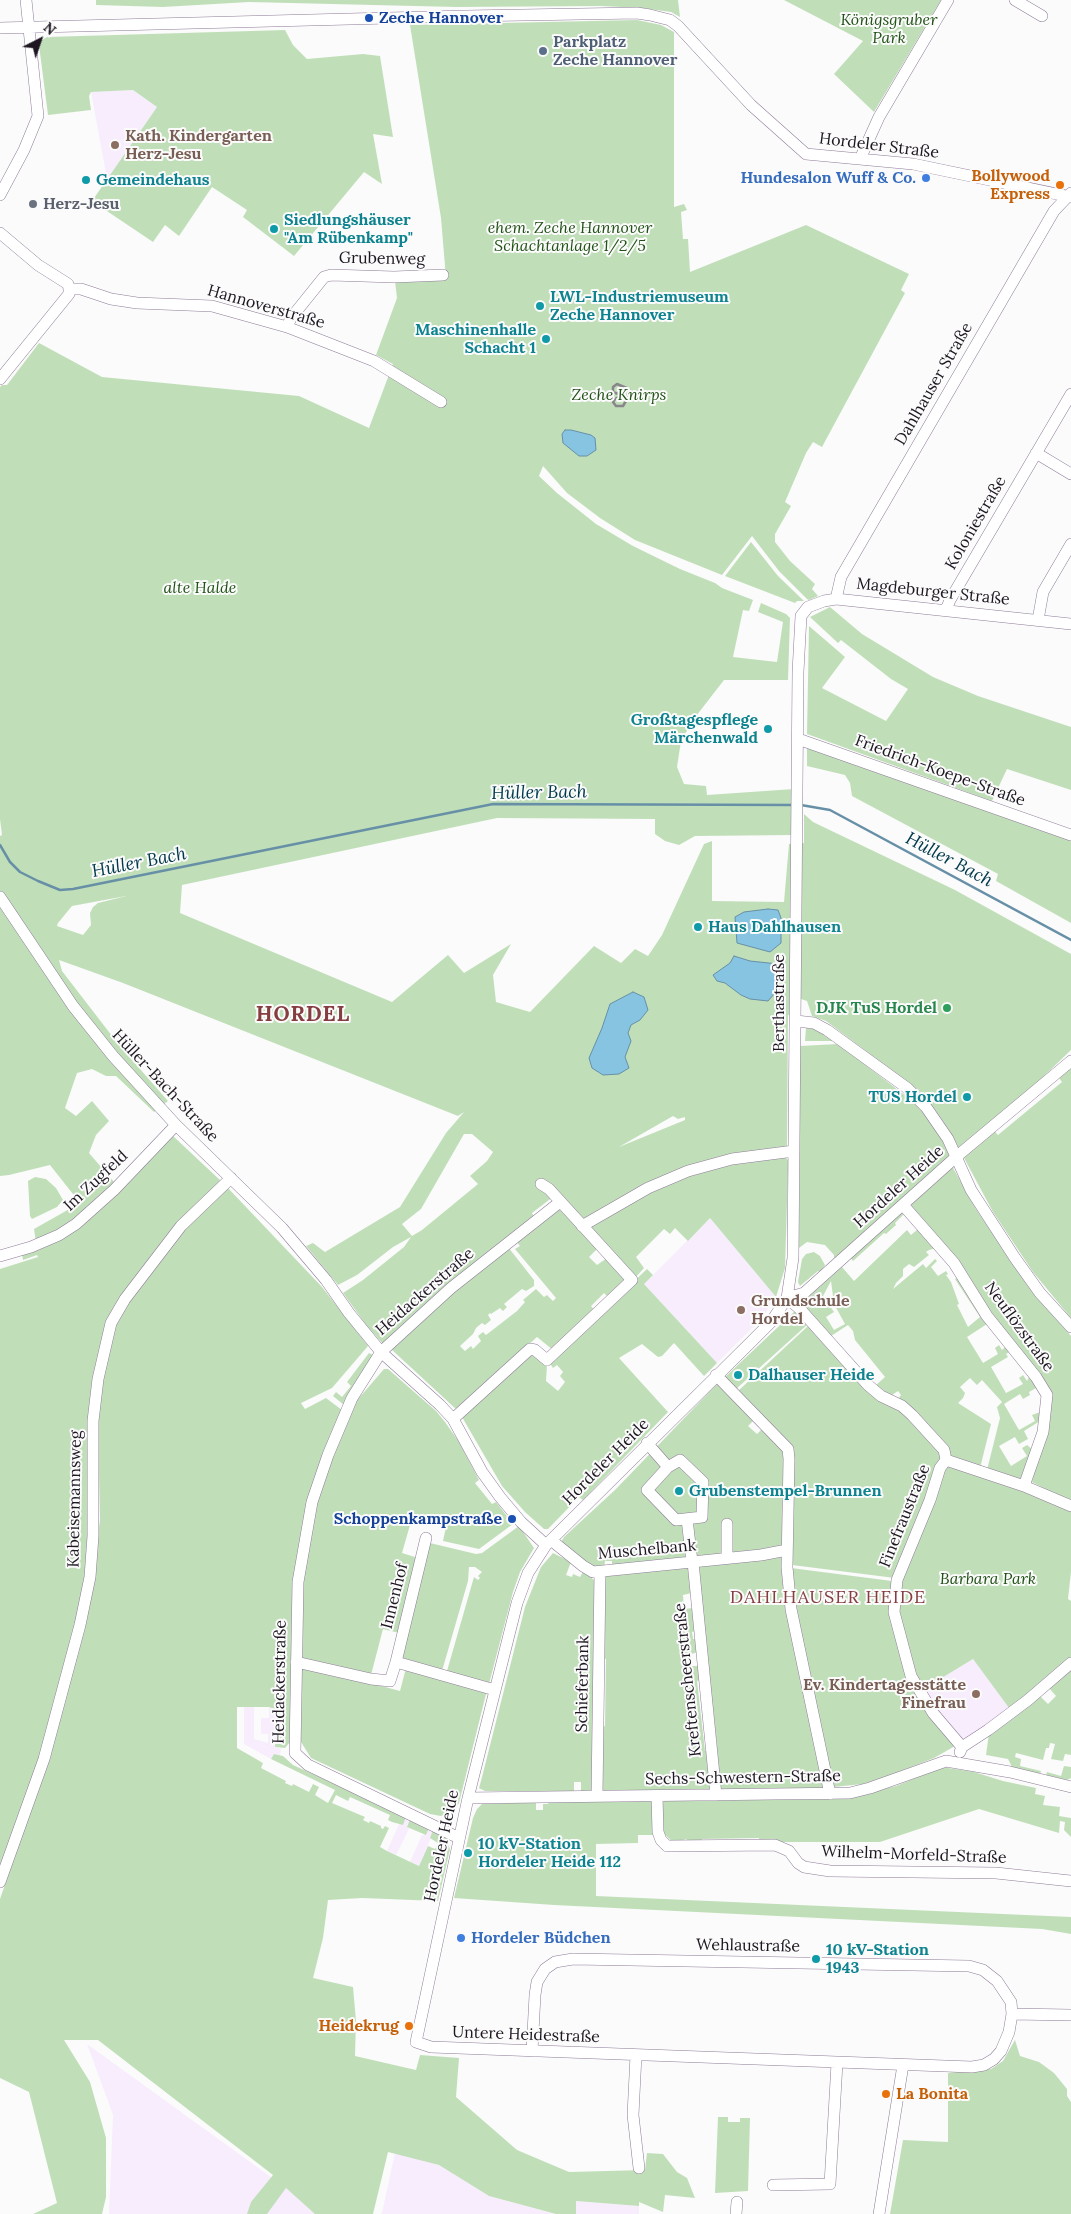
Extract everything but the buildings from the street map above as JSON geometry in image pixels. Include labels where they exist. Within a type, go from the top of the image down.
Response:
[{"type":"street","points":[[0,195],[24,150],[38,116],[26,0]]},
{"type":"street","points":[[860,159],[879,117],[948,0]]},
{"type":"street","points":[[1015,0],[1042,16]]},
{"type":"street","name":"Hordeler Straße","points":[[29,27],[212,21],[628,13],[661,17],[674,23],[740,94],[802,151],[813,155],[930,166],[1070,196]]},
{"type":"street","points":[[0,28],[29,27]]},
{"type":"street","name":"Dahlhauser Straße","points":[[836,599],[838,584],[846,569],[1054,211],[1070,196]]},
{"type":"street","name":"Hannoverstraße","points":[[0,233],[38,265],[68,284],[70,289],[81,289],[111,299],[136,303],[212,306],[287,327],[374,361],[441,402]]},
{"type":"street","name":"Grubenweg","points":[[287,327],[291,318],[324,277],[331,275],[394,277],[443,275]]},
{"type":"street","points":[[0,379],[69,294],[70,289]]},
{"type":"street","name":"Koloniestraße","points":[[946,610],[950,600],[1036,453],[1066,413],[1071,394]]},
{"type":"street","points":[[1036,453],[1071,474]]},
{"type":"street","points":[[1038,620],[1043,592],[1071,544]]},
{"type":"street","name":"Magdeburger Straße","points":[[824,601],[836,599],[1071,624]]},
{"type":"street","name":"Berthastraße","points":[[787,1298],[793,1258],[800,622],[803,611],[824,601]]},
{"type":"street","name":"Friedrich-Koepe-Straße","points":[[798,739],[1071,835]]},
{"type":"street","name":"Hüller-Bach-Straße","points":[[0,897],[73,1006],[113,1056],[176,1125],[282,1228],[326,1280],[349,1313],[381,1352]]},
{"type":"street","points":[[796,1021],[814,1023],[827,1030],[907,1088],[926,1107],[938,1122],[971,1190],[1015,1257],[1040,1293],[1071,1327]]},
{"type":"street","name":"Hordeler Heide","points":[[416,2042],[468,1798],[521,1589],[536,1558],[548,1543],[646,1444],[771,1322],[787,1298],[804,1293],[956,1156],[1071,1061]]},
{"type":"street","name":"Im Zugfeld","points":[[0,1256],[31,1248],[59,1235],[76,1224],[114,1190],[176,1125]]},
{"type":"street","points":[[582,1226],[648,1188],[688,1171],[732,1160],[794,1151]]},
{"type":"street","name":"Kabeisemannsweg","points":[[0,1882],[44,1759],[80,1626],[90,1577],[93,1536],[93,1421],[101,1364],[111,1323],[126,1299],[181,1226],[231,1178]]},
{"type":"street","points":[[453,1419],[530,1349],[535,1350],[547,1360],[632,1280],[541,1184]]},
{"type":"street","name":"Heidackerstraße","points":[[459,1838],[308,1765],[295,1753],[298,1582],[312,1502],[328,1456],[352,1398],[381,1352],[451,1288],[560,1202]]},
{"type":"street","name":"Neuflözstraße","points":[[903,1205],[954,1263],[988,1316],[1036,1377],[1047,1395],[1042,1432],[1024,1486]]},
{"type":"street","points":[[787,1298],[800,1308],[868,1385],[881,1396],[902,1406],[912,1415],[944,1450],[946,1460],[1024,1486],[1071,1506]]},
{"type":"street","points":[[381,1352],[453,1419],[482,1472],[500,1497],[521,1522],[548,1543]]},
{"type":"street","points":[[716,1375],[788,1449],[787,1550],[791,1609],[830,1794]]},
{"type":"street","points":[[646,1444],[668,1467]]},
{"type":"street","points":[[680,1460],[703,1482],[702,1517],[676,1520],[647,1490],[668,1467],[680,1460]]},
{"type":"street","name":"Finefraustraße","points":[[946,1460],[940,1468],[930,1500],[897,1580],[894,1612],[911,1676],[933,1713],[962,1747]]},
{"type":"street","name":"Kreftenscheerstraße","points":[[687,1519],[716,1795]]},
{"type":"street","points":[[727,1524],[727,1558]]},
{"type":"street","name":"Innenhof","points":[[296,1662],[371,1679],[390,1681],[426,1538]]},
{"type":"street","name":"Muschelbank","points":[[548,1543],[593,1572],[787,1550]]},
{"type":"street","name":"Schieferbank","points":[[597,1796],[600,1572]]},
{"type":"street","points":[[396,1662],[495,1690]]},
{"type":"street","points":[[957,1761],[962,1747],[1028,1700],[1071,1663]]},
{"type":"street","name":"Sechs-Schwestern-Straße","points":[[468,1798],[830,1794],[870,1788],[946,1760],[1071,1786]]},
{"type":"street","name":"Wilhelm-Morfeld-Straße","points":[[657,1796],[658,1832],[661,1840],[667,1846],[775,1846],[789,1851],[804,1867],[830,1871],[996,1873],[1071,1881]]},
{"type":"street","name":"Wehlaustraße","points":[[532,2051],[535,1995],[538,1982],[545,1969],[555,1962],[573,1959],[970,1966],[983,1970],[998,1981],[1011,2002],[1012,2014]]},
{"type":"street","points":[[1012,2014],[1071,2015]]},
{"type":"street","name":"Untere Heidestraße","points":[[416,2042],[431,2047],[903,2065],[984,2066],[1001,2051],[1009,2032],[1012,2014]]},
{"type":"street","points":[[636,2055],[633,2115],[639,2168]]},
{"type":"street","points":[[773,2185],[830,2184],[837,2062]]},
{"type":"street","points":[[879,2214],[903,2065]]},
{"type":"street","points":[[736,2214],[737,2202]]},
{"type":"shaded area","name":"Kath. Kindergarten Herz-Jesu","points":[[133,90],[157,107],[107,179],[91,92]]},
{"type":"shaded area","points":[[710,1218],[776,1297],[761,1319],[717,1363],[644,1284]]},
{"type":"shaded area","points":[[973,1659],[1010,1709],[968,1741],[960,1741],[922,1690]]},
{"type":"shaded area","points":[[244,1706],[254,1707],[254,1739],[268,1743],[268,1734],[261,1734],[261,1718],[269,1718],[269,1707],[277,1710],[275,1747],[281,1749],[280,1755],[274,1754],[271,1759],[244,1744]]},
{"type":"shaded area","points":[[408,1813],[412,1815],[407,1825],[409,1829],[396,1855],[387,1851],[399,1824],[403,1824]]},
{"type":"shaded area","points":[[436,1826],[419,1866],[410,1862],[422,1835],[426,1835],[429,1828]]},
{"type":"shaded area","points":[[87,2044],[322,2214],[109,2214],[113,2115]]},
{"type":"shaded area","points":[[395,2153],[439,2165],[489,2196],[555,2214],[380,2214],[382,2213]]},
{"type":"shaded area","points":[[576,2201],[639,2206],[639,2214],[576,2214]]},
{"type":"green space","points":[[96,0],[678,0],[680,17],[671,12],[642,8],[601,6],[456,7],[249,2],[163,7],[96,5]]},
{"type":"green space","name":"Königsgruber Park","points":[[784,0],[941,0],[874,112],[834,74],[863,41]]},
{"type":"green space","points":[[637,20],[661,25],[674,32],[674,207],[684,204],[687,210],[681,212],[683,239],[688,239],[690,272],[806,225],[909,274],[901,290],[905,293],[822,447],[813,442],[806,453],[785,502],[791,506],[775,534],[775,542],[790,561],[815,584],[812,589],[818,596],[807,599],[779,571],[752,536],[722,575],[635,540],[600,518],[567,493],[543,466],[539,476],[596,524],[633,546],[680,569],[715,583],[722,588],[753,600],[749,611],[743,610],[733,657],[777,662],[783,622],[758,612],[761,603],[786,614],[790,618],[788,680],[724,680],[693,720],[681,741],[677,767],[684,784],[706,786],[707,795],[794,789],[794,835],[695,836],[679,845],[665,841],[655,834],[655,819],[497,818],[182,885],[180,913],[392,1002],[448,955],[464,973],[511,944],[493,975],[496,1002],[530,1012],[594,946],[621,963],[635,949],[648,956],[662,935],[704,844],[712,841],[712,901],[784,902],[789,844],[804,843],[804,814],[813,822],[955,890],[1071,954],[1071,1050],[991,1127],[998,1135],[1062,1082],[1056,1074],[1071,1061],[1071,1318],[1033,1272],[993,1212],[949,1130],[929,1101],[919,1091],[826,1021],[812,1016],[807,1001],[798,998],[795,1015],[788,1015],[787,1148],[733,1156],[583,1220],[558,1193],[532,1213],[534,1217],[384,1345],[367,1326],[343,1293],[363,1280],[404,1247],[411,1237],[393,1247],[357,1275],[338,1285],[306,1246],[313,1243],[325,1252],[400,1207],[446,1133],[464,1112],[458,1116],[123,983],[59,960],[62,971],[119,1045],[168,1101],[154,1112],[116,1076],[106,1076],[92,1069],[77,1073],[65,1108],[76,1116],[92,1101],[109,1121],[96,1135],[89,1153],[121,1190],[173,1136],[221,1181],[127,1292],[94,1372],[91,1398],[89,1543],[77,1629],[32,1780],[0,1868],[0,1269],[38,1257],[37,1255],[23,1260],[22,1254],[37,1249],[34,1229],[80,1203],[50,1165],[0,1176],[0,836],[2,835],[0,819],[0,387],[7,385],[39,343],[102,377],[299,396],[369,428],[393,364],[376,355],[397,298],[395,281],[446,278],[441,218],[410,25]],"holes":[[[126,896],[98,903],[93,907],[90,913],[91,925],[83,935],[57,926],[72,906]],[[673,1116],[678,1119],[685,1117],[685,1120],[619,1147]],[[464,1134],[472,1134],[493,1152],[487,1161],[470,1176],[478,1184],[412,1236],[402,1224],[421,1209]]]},
{"type":"green space","points":[[285,30],[293,45],[307,59],[363,54],[380,56],[393,137],[373,134],[382,184],[364,172],[294,256],[243,217],[247,210],[212,187],[179,236],[165,225],[153,242],[92,201],[157,107],[133,90],[91,92],[89,96],[91,110],[48,115],[39,45],[42,40],[47,37]]},
{"type":"green space","points":[[751,542],[778,576],[804,601],[797,601],[795,603],[725,576]]},
{"type":"green space","points":[[830,607],[862,634],[933,677],[978,696],[1071,727],[1071,790],[1007,769],[992,801],[807,734],[809,626],[845,657],[822,688],[886,721],[908,689],[891,679],[841,640],[838,643],[810,617]]},
{"type":"green space","points":[[807,746],[1071,840],[1071,923],[996,881],[998,874],[852,796],[850,783],[845,775],[807,766]]},
{"type":"green space","points":[[806,1028],[814,1029],[837,1041],[805,1041]]},
{"type":"green space","points":[[838,1044],[919,1106],[945,1144],[950,1158],[834,1262],[834,1255],[825,1245],[807,1242],[799,1248],[800,1046]]},
{"type":"green space","points":[[785,1157],[788,1160],[788,1170],[785,1268],[776,1297],[710,1218],[688,1241],[675,1228],[670,1234],[664,1229],[636,1257],[644,1268],[635,1278],[588,1227],[650,1192],[682,1177],[725,1164]]},
{"type":"green space","points":[[952,1166],[976,1209],[1028,1286],[1071,1336],[1071,1502],[1032,1482],[1051,1392],[1049,1388],[911,1207],[912,1203]]},
{"type":"green space","points":[[35,1177],[46,1179],[56,1188],[63,1200],[57,1207],[32,1219],[30,1216],[28,1181]]},
{"type":"green space","points":[[227,1187],[322,1287],[368,1346],[332,1388],[301,1403],[305,1409],[326,1398],[342,1410],[309,1501],[290,1742],[285,1748],[275,1747],[277,1710],[269,1707],[237,1707],[237,1748],[263,1763],[261,1768],[286,1781],[285,1783],[292,1786],[293,1784],[309,1792],[313,1784],[319,1787],[315,1795],[328,1803],[335,1790],[271,1759],[274,1754],[283,1756],[293,1765],[406,1817],[403,1825],[392,1822],[388,1820],[390,1815],[350,1797],[348,1801],[336,1795],[332,1803],[365,1817],[363,1820],[369,1823],[370,1821],[381,1826],[383,1829],[385,1826],[389,1828],[380,1847],[387,1851],[419,1866],[428,1846],[435,1849],[438,1843],[430,1838],[433,1830],[446,1838],[450,1849],[438,1901],[362,1898],[328,1900],[323,1938],[313,1978],[353,1987],[356,2021],[355,2056],[416,2070],[420,2055],[459,2058],[456,2097],[517,2150],[569,2172],[645,2170],[647,2153],[663,2154],[677,2172],[687,2178],[695,2198],[665,2195],[663,2212],[639,2202],[639,2206],[576,2201],[576,2214],[556,2214],[489,2196],[439,2165],[388,2152],[373,2214],[315,2214],[286,2188],[267,2214],[247,2214],[251,2202],[273,2175],[98,2040],[64,2040],[90,2082],[106,2138],[106,2197],[102,2214],[33,2214],[57,2203],[29,2092],[0,2078],[0,1899],[49,1758],[87,1620],[100,1520],[98,1429],[103,1365],[113,1330],[130,1298],[190,1222]]},
{"type":"green space","points":[[559,1209],[598,1248],[589,1257],[597,1265],[607,1258],[626,1280],[610,1299],[604,1293],[591,1306],[595,1311],[553,1350],[537,1337],[457,1410],[391,1349],[416,1324],[508,1247],[534,1280],[534,1286],[526,1291],[522,1289],[504,1304],[507,1307],[503,1311],[500,1308],[490,1313],[488,1315],[491,1320],[485,1325],[482,1323],[476,1328],[473,1334],[460,1346],[465,1351],[471,1346],[473,1349],[481,1341],[478,1336],[483,1332],[486,1335],[517,1311],[525,1302],[523,1300],[536,1289],[544,1297],[547,1295],[553,1301],[556,1298],[515,1249],[520,1246],[516,1241]]},
{"type":"green space","points":[[899,1213],[904,1214],[895,1223],[896,1225],[886,1234],[884,1233],[853,1261],[850,1257]]},
{"type":"green space","points":[[918,1229],[936,1248],[926,1252],[929,1255],[914,1267],[909,1264],[903,1269],[903,1276],[893,1289],[923,1264],[926,1268],[935,1259],[937,1261],[931,1267],[938,1276],[946,1271],[948,1274],[946,1275],[951,1282],[959,1304],[957,1305],[968,1327],[980,1317],[955,1279],[959,1277],[987,1324],[967,1337],[983,1363],[998,1354],[995,1348],[999,1345],[1002,1350],[1007,1345],[1011,1351],[1006,1354],[1008,1357],[991,1367],[1006,1393],[1023,1384],[1019,1378],[1023,1375],[1027,1381],[1030,1375],[1038,1387],[1029,1392],[1030,1395],[1023,1399],[1020,1394],[1004,1404],[1019,1430],[1035,1421],[1032,1415],[1040,1412],[1040,1421],[1024,1431],[1028,1439],[1019,1444],[1015,1437],[999,1446],[1011,1466],[1027,1456],[1022,1448],[1027,1445],[1033,1450],[1020,1480],[987,1470],[1000,1418],[997,1407],[1002,1402],[982,1380],[977,1385],[970,1378],[960,1387],[965,1393],[958,1403],[991,1424],[980,1468],[949,1457],[898,1399],[901,1395],[898,1391],[892,1395],[875,1386],[885,1377],[855,1340],[853,1331],[848,1325],[831,1336],[803,1305],[804,1301],[842,1267],[854,1281],[907,1230],[911,1235]],"holes":[[[831,1281],[834,1304],[845,1324],[834,1330],[826,1317],[834,1312],[823,1296]]]},
{"type":"green space","points":[[814,1252],[820,1256],[825,1265],[820,1272],[818,1271],[800,1286],[798,1282],[802,1259],[806,1254]]},
{"type":"green space","points":[[647,1269],[653,1275],[644,1284],[717,1363],[704,1376],[674,1343],[662,1356],[658,1357],[642,1344],[619,1358],[668,1412],[583,1500],[579,1497],[548,1529],[544,1529],[525,1512],[502,1486],[462,1417],[529,1353],[547,1365],[546,1381],[558,1391],[565,1382],[560,1376],[563,1372],[557,1365],[553,1368],[549,1362]]},
{"type":"green space","points":[[796,1310],[808,1324],[735,1390],[724,1378]]},
{"type":"green space","points":[[808,1326],[902,1410],[938,1449],[941,1459],[895,1578],[792,1565],[793,1453],[738,1391]]},
{"type":"green space","points":[[369,1353],[373,1355],[344,1405],[333,1396],[336,1392],[342,1397],[351,1386],[347,1382]]},
{"type":"green space","points":[[384,1369],[388,1369],[436,1411],[459,1442],[479,1480],[475,1483],[492,1504],[496,1502],[513,1524],[479,1549],[443,1541],[446,1527],[412,1518],[402,1553],[418,1558],[399,1633],[383,1629],[371,1675],[302,1658],[301,1596],[316,1508],[335,1447],[353,1405]]},
{"type":"green space","points":[[720,1381],[755,1419],[748,1426],[757,1434],[763,1428],[784,1450],[782,1546],[723,1555],[612,1567],[612,1561],[605,1561],[604,1569],[592,1569],[560,1544],[564,1537],[615,1490]]},
{"type":"green space","name":"Barbara Park","points":[[949,1466],[1024,1490],[1071,1509],[1071,1572],[1068,1599],[1071,1601],[1071,1661],[1012,1712],[973,1659],[922,1690],[917,1679],[898,1613],[898,1592],[943,1470]]},
{"type":"green space","points":[[519,1526],[534,1548],[520,1572],[513,1592],[489,1684],[447,1671],[474,1577],[478,1580],[480,1578],[478,1576],[482,1572],[475,1567],[469,1567],[468,1581],[442,1671],[401,1660],[430,1543],[476,1554],[482,1553]]},
{"type":"green space","points":[[553,1553],[571,1562],[566,1575],[572,1577],[573,1574],[580,1577],[583,1572],[597,1582],[593,1790],[581,1791],[581,1782],[574,1782],[574,1791],[485,1791],[479,1788],[525,1607],[541,1567]]},
{"type":"green space","points":[[782,1556],[824,1788],[718,1790],[717,1745],[696,1565]]},
{"type":"green space","points":[[689,1565],[692,1593],[683,1595],[684,1609],[694,1608],[696,1631],[692,1632],[693,1639],[696,1639],[698,1652],[688,1655],[689,1666],[698,1666],[700,1680],[697,1681],[705,1751],[708,1751],[712,1789],[600,1791],[601,1727],[605,1726],[606,1659],[603,1658],[605,1576]]},
{"type":"green space","points":[[791,1568],[892,1581],[897,1638],[955,1746],[934,1758],[878,1780],[863,1784],[833,1787],[795,1610]]},
{"type":"green space","points":[[302,1668],[329,1672],[400,1691],[406,1668],[487,1690],[459,1803],[454,1811],[441,1816],[430,1814],[311,1758],[301,1742]]},
{"type":"green space","points":[[1071,1669],[1071,1755],[1065,1754],[1063,1761],[1051,1759],[1055,1744],[1050,1743],[1049,1748],[1046,1748],[1043,1760],[1016,1753],[1015,1757],[1021,1759],[1020,1766],[1041,1771],[1040,1774],[1012,1767],[1008,1759],[986,1755],[989,1733],[1040,1696],[1048,1704],[1056,1696],[1049,1688]]},
{"type":"green space","points":[[1064,1766],[1071,1767],[1071,1778],[1067,1780],[1046,1775],[1047,1772],[1061,1776]]},
{"type":"green space","points":[[942,1767],[974,1772],[1036,1788],[1035,1794],[1045,1796],[1043,1805],[1060,1807],[1059,1816],[1071,1818],[1071,1837],[1064,1830],[1065,1822],[1060,1821],[1059,1833],[979,1809],[880,1842],[759,1842],[759,1838],[702,1839],[702,1843],[687,1843],[687,1839],[673,1842],[663,1833],[662,1804],[664,1801],[842,1799],[896,1786]]},
{"type":"green space","points":[[652,1801],[653,1835],[638,1835],[638,1843],[596,1844],[596,1896],[1071,1917],[1071,1934],[1042,1929],[554,1905],[454,1898],[473,1818],[477,1809],[482,1804],[536,1802],[536,1810],[543,1810],[543,1804],[548,1804],[549,1802]]},
{"type":"green space","points":[[410,1819],[429,1828],[426,1835],[407,1827]]},
{"type":"green space","points":[[1015,2040],[1020,2056],[1039,2062],[1054,2073],[1067,2089],[1067,2096],[1071,2102],[1071,2214],[890,2214],[903,2140],[948,2142],[948,2073],[991,2069],[1003,2061]]},
{"type":"green space","points":[[718,2117],[728,2117],[728,2122],[740,2122],[740,2118],[750,2118],[748,2191],[715,2193]]},
{"type":"water","points":[[565,430],[591,435],[595,438],[596,450],[587,456],[579,456],[563,443],[562,434]]},
{"type":"water","points":[[768,909],[778,910],[781,918],[781,943],[770,952],[737,943],[735,917],[744,912]]},
{"type":"water","points":[[734,956],[750,961],[778,964],[777,986],[774,994],[768,1001],[750,999],[725,983],[717,981],[713,975],[730,963]]},
{"type":"water","points":[[633,992],[644,997],[648,1010],[640,1020],[631,1025],[628,1033],[631,1041],[625,1057],[629,1068],[619,1074],[603,1075],[592,1068],[589,1058],[610,1004]]},
{"type":"waterway","name":"Hüller Bach","points":[[0,845],[10,862],[20,872],[60,890],[73,889],[493,804],[793,805]]},
{"type":"waterway","name":"Hüller Bach","points":[[801,805],[830,810],[1071,940]]},
{"type":"railway","points":[[628,392],[629,389],[617,384],[613,387],[613,392],[626,397],[629,391]]},
{"type":"railway","points":[[620,396],[613,402],[616,406],[623,406],[626,401],[624,398]]},
{"type":"place","name":"Zeche Hannover","points":[[369,18]]},
{"type":"place","name":"Parkplatz Zeche Hannover","points":[[543,51]]},
{"type":"place","name":"Kath. Kindergarten Herz-Jesu","points":[[115,145]]},
{"type":"place","name":"Hundesalon Wuff & Co.","points":[[926,178]]},
{"type":"place","name":"Gemeindehaus","points":[[86,180]]},
{"type":"place","name":"Bollywood Express","points":[[1060,185]]},
{"type":"place","name":"Herz-Jesu","points":[[33,204]]},
{"type":"place","name":"Siedlungshäuser \"Am Rübenkamp\"","points":[[274,229]]},
{"type":"place","name":"LWL-Industriemuseum Zeche Hannover","points":[[540,306]]},
{"type":"place","name":"Maschinenhalle Schacht 1","points":[[546,339]]},
{"type":"place","name":"Großtagespflege Märchenwald","points":[[768,729]]},
{"type":"place","name":"Haus Dahlhausen","points":[[698,927]]},
{"type":"place","name":"DJK TuS Hordel","points":[[947,1008]]},
{"type":"place","name":"TUS Hordel","points":[[967,1097]]},
{"type":"place","name":"Grundschule Hordel","points":[[741,1310]]},
{"type":"place","name":"Dalhauser Heide","points":[[738,1375]]},
{"type":"place","name":"Grubenstempel-Brunnen","points":[[679,1491]]},
{"type":"place","name":"Schoppenkampstraße","points":[[512,1519]]},
{"type":"place","name":"Ev. Kindertagesstätte Finefrau","points":[[976,1694]]},
{"type":"place","name":"10 kV-Station Hordeler Heide 112","points":[[468,1853]]},
{"type":"place","name":"Hordeler Büdchen","points":[[461,1938]]},
{"type":"place","name":"10 kV-Station 1943","points":[[816,1959]]},
{"type":"place","name":"Heidekrug","points":[[409,2026]]},
{"type":"place","name":"La Bonita","points":[[886,2094]]},
{"type":"district","name":"HORDEL","points":[[303,1015]]},
{"type":"district","name":"DAHLHAUSER HEIDE","points":[[828,1598]]},
{"type":"park label","name":"ehem. Zeche Hannover Schachtanlage 1/2/5","points":[[570,237]]},
{"type":"park label","name":"Zeche Knirps","points":[[619,395]]},
{"type":"park label","name":"alte Halde","points":[[200,588]]}]
